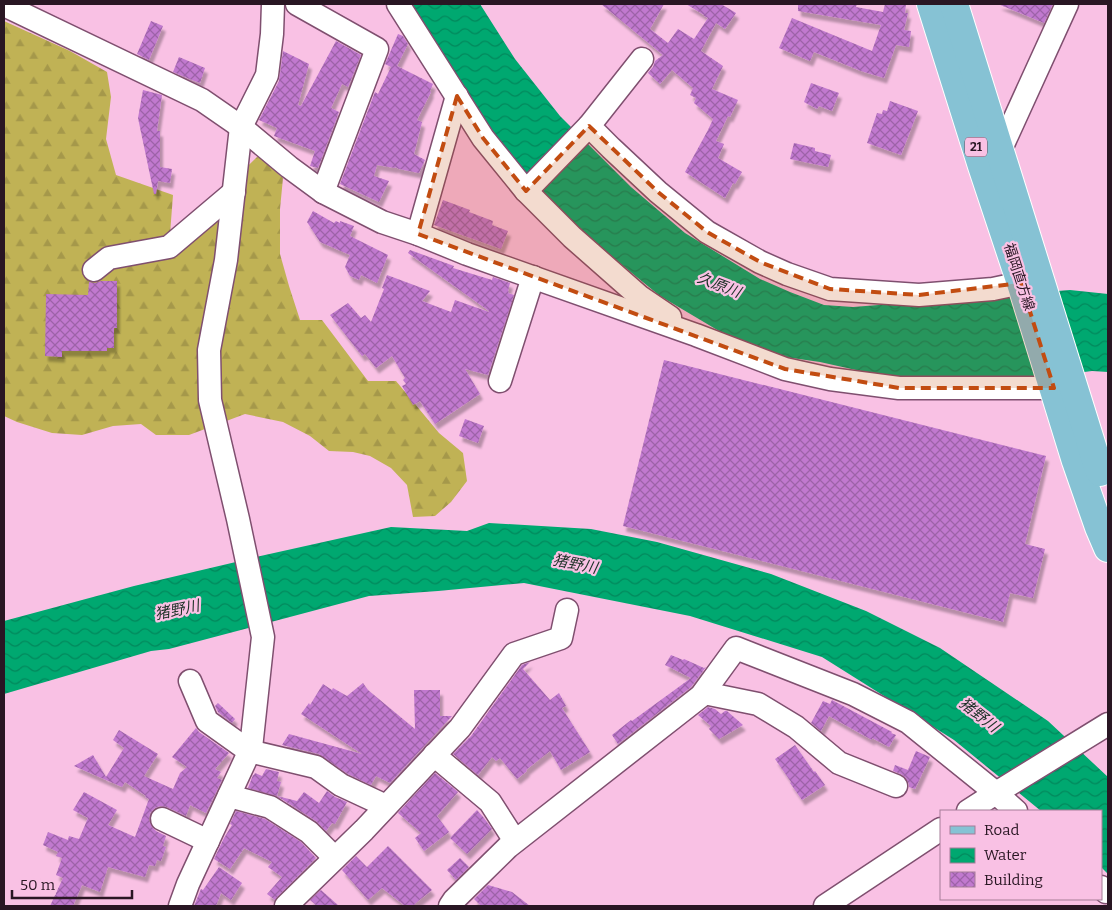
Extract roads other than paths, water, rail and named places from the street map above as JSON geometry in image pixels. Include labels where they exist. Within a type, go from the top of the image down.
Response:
[{"type":"main road","name":"福岡直方線","points":[[931,4],[982,166],[1028,285],[1059,383],[1080,471],[1108,548]]},
{"type":"main road","name":"福岡直方線","points":[[954,4],[1000,152],[1028,285]]},
{"type":"main road","name":"福岡直方線","points":[[1059,383],[1108,497]]},
{"type":"street","points":[[180,906],[188,884],[251,748],[263,637],[210,400],[209,350],[226,260],[241,127],[267,75],[274,4]]},
{"type":"street","points":[[297,4],[377,49],[323,192]]},
{"type":"street","points":[[398,4],[483,138],[526,191],[572,237],[639,296],[696,335]]},
{"type":"street","points":[[1000,152],[1067,4]]},
{"type":"street","points":[[15,7],[202,100],[241,127],[289,167],[323,192],[382,222],[785,369],[830,379],[899,388],[1059,383]]},
{"type":"street","points":[[526,191],[590,126],[642,59]]},
{"type":"street","points":[[418,234],[456,96]]},
{"type":"street","points":[[590,126],[658,192],[707,232],[760,262],[787,274],[830,289],[919,296],[1028,285]]},
{"type":"street","points":[[94,270],[109,258],[169,248],[234,192]]},
{"type":"street","points":[[500,381],[533,277]]},
{"type":"street","points":[[286,906],[386,806],[460,728],[514,654],[561,638],[567,610]]},
{"type":"street","points":[[450,906],[515,841],[701,696],[736,648],[853,694],[908,722],[982,802],[1012,810]]},
{"type":"street","points":[[190,681],[207,721],[250,751],[316,767],[341,785],[386,806]]},
{"type":"street","points":[[704,693],[758,704],[796,727],[839,762],[896,786]]},
{"type":"street","points":[[982,802],[1105,726]]},
{"type":"street","points":[[434,755],[490,802],[515,841]]},
{"type":"street","points":[[229,796],[270,807],[309,832],[335,858]]},
{"type":"street","points":[[162,819],[208,841]]},
{"type":"street","points":[[826,906],[934,834]]},
{"type":"water","name":"久原川","points":[[410,4],[480,4],[515,59],[560,116],[631,187],[685,233],[760,279],[824,305],[853,307],[1070,290],[1108,294],[1108,372],[1092,371],[1022,380],[910,382],[820,362],[778,356],[719,331],[660,296],[584,234],[518,169]]},
{"type":"water","name":"猪野川","points":[[489,523],[591,529],[657,542],[771,574],[866,611],[940,648],[1048,721],[1108,777],[1108,874],[1102,868],[1102,810],[1040,810],[954,740],[822,657],[690,616],[524,583],[369,596],[169,649],[151,651],[4,694],[4,621],[134,586],[391,527],[467,531]]}]
